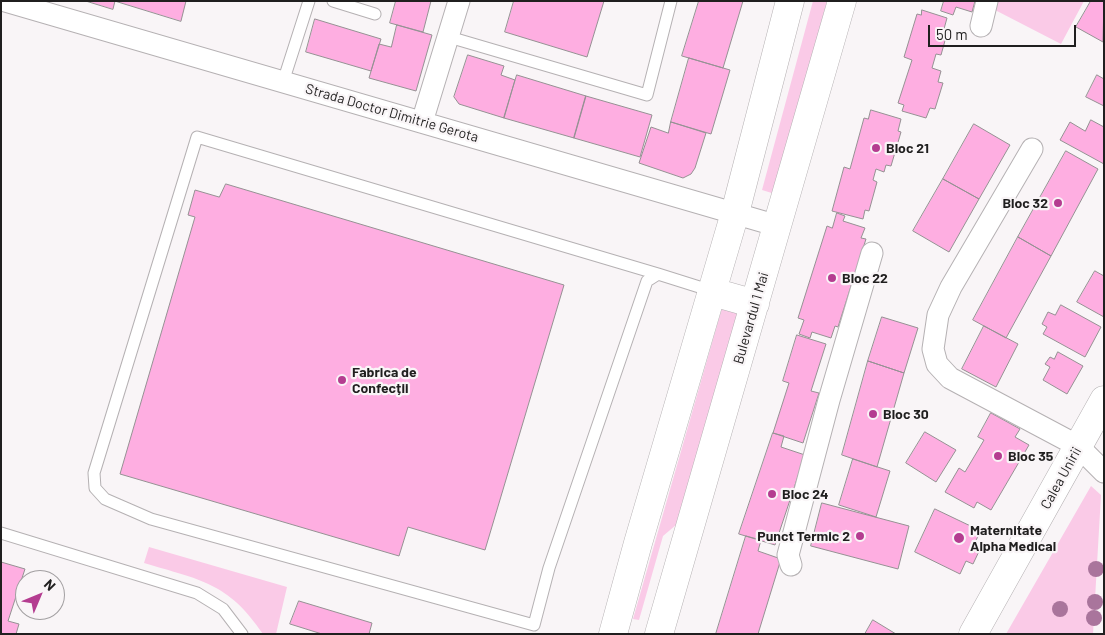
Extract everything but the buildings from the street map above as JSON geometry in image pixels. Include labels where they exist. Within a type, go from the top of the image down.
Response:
[{"type":"main road","points":[[613,634],[736,212],[790,1]]},
{"type":"main road","name":"Bulevardul 1 Mai","points":[[659,634],[842,1]]},
{"type":"main road","points":[[713,292],[755,304]]},
{"type":"main road","name":"Calea Unirii","points":[[973,634],[1104,400]]},
{"type":"street","name":"Strada Doctor Dimitrie Gerota","points":[[5,1],[33,5],[283,82],[736,212],[778,226]]},
{"type":"street","points":[[422,122],[459,1]]},
{"type":"street","points":[[981,26],[987,1]]},
{"type":"street","points":[[1032,148],[951,287],[938,315],[933,349],[936,364],[950,378],[1078,446],[1104,472]]},
{"type":"street","points":[[791,565],[788,554],[829,400],[872,253]]},
{"type":"lane","points":[[283,82],[309,1]]},
{"type":"lane","points":[[333,1],[375,14]]},
{"type":"lane","points":[[449,37],[647,95],[671,1]]},
{"type":"lane","points":[[658,274],[647,281],[549,568],[533,629],[151,520],[105,499],[95,488],[94,474],[197,137],[658,274],[713,292]]},
{"type":"lane","points":[[1,533],[197,593],[223,610],[242,634]]},
{"type":"shaded area","points":[[813,1],[827,1],[775,194],[762,190]]},
{"type":"shaded area","points":[[998,1],[1084,1],[1061,44],[995,10]]},
{"type":"shaded area","points":[[722,308],[738,313],[676,525],[663,536],[639,620],[633,619]]},
{"type":"shaded area","points":[[1091,486],[1101,495],[1093,634],[1006,634]]},
{"type":"shaded area","points":[[149,547],[287,587],[276,634],[263,634],[238,603],[211,585],[144,563]]},
{"type":"place","name":"Bloc 21","points":[[876,148]]},
{"type":"place","name":"Bloc 32","points":[[1058,203]]},
{"type":"place","name":"Bloc 22","points":[[832,278]]},
{"type":"place","name":"Fabrica de Confecții","points":[[342,380]]},
{"type":"place","name":"Bloc 30","points":[[873,414]]},
{"type":"place","name":"Bloc 35","points":[[998,456]]},
{"type":"place","name":"Bloc 24","points":[[772,494]]},
{"type":"place","name":"Punct Termic 2","points":[[860,536]]},
{"type":"place","name":"Maternitate Alpha Medical","points":[[959,538]]}]
